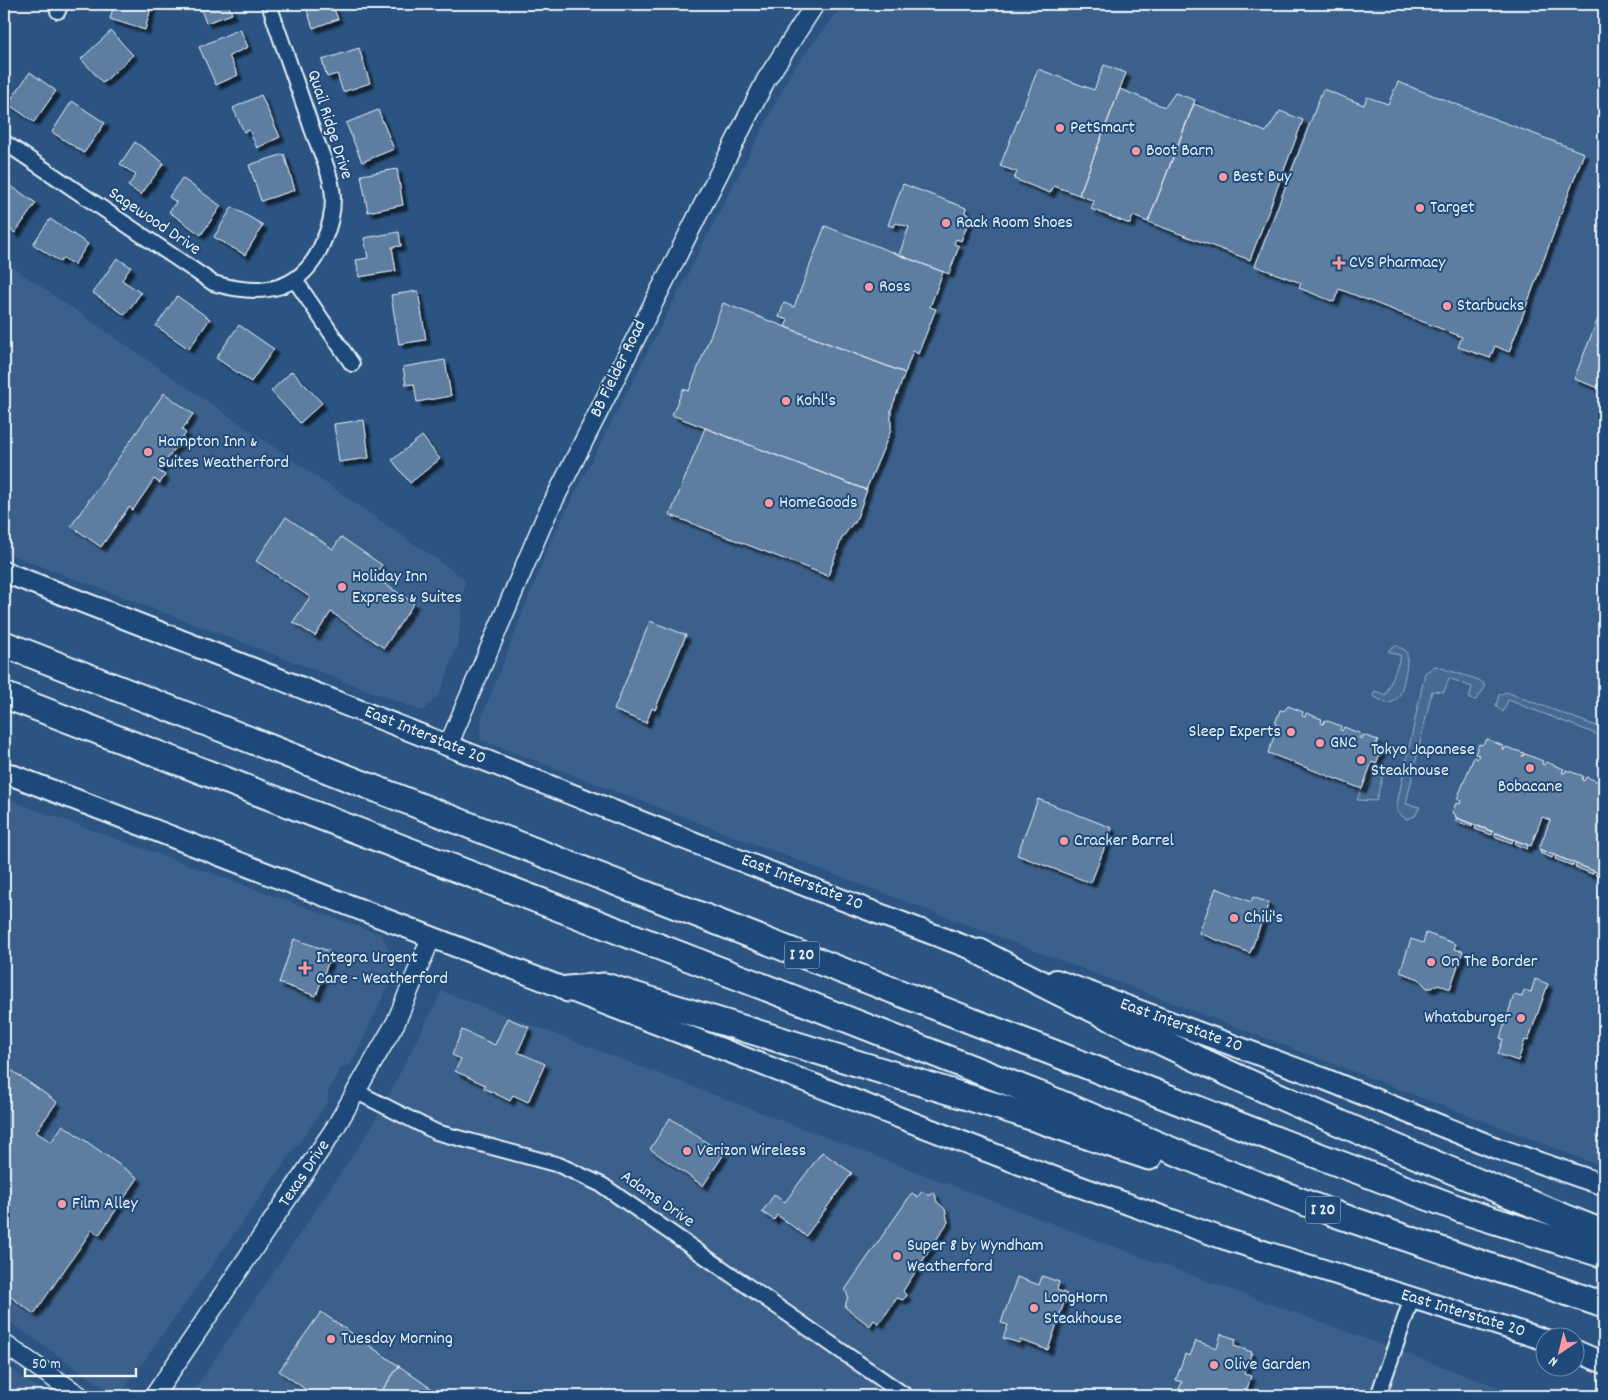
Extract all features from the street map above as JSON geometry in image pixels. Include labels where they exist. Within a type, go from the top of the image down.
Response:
[{"type":"highway","name":"I 20","points":[[4,644],[1290,1145],[1470,1213],[1604,1255]]},
{"type":"highway","name":"I 20","points":[[4,695],[785,995],[1048,1098],[1197,1161],[1332,1213],[1604,1305]]},
{"type":"highway","points":[[980,952],[1094,1011],[1288,1102],[1441,1168],[1604,1233]]},
{"type":"highway","points":[[568,989],[605,986],[1016,1112],[1155,1159],[1197,1161]]},
{"type":"main road","name":"East Interstate 20","points":[[4,572],[207,649],[448,746],[980,952],[1322,1078],[1496,1148],[1604,1184]]},
{"type":"main road","name":"East Interstate 20","points":[[4,772],[1056,1178],[1222,1238],[1536,1337]]},
{"type":"main road","points":[[1586,1355],[1604,1363]]},
{"type":"street","name":"Quail Ridge Drive","points":[[268,4],[327,170],[333,198],[329,229],[316,261],[296,280]]},
{"type":"street","name":"BB Fielder Road","points":[[448,746],[545,518],[766,80],[815,4]]},
{"type":"street","name":"Sagewood Drive","points":[[4,142],[213,284],[238,290],[269,290],[296,280]]},
{"type":"street","points":[[296,280],[352,364]]},
{"type":"street","name":"Texas Drive","points":[[154,1396],[324,1145],[357,1092],[396,1022],[431,938]]},
{"type":"street","name":"Adams Drive","points":[[357,1092],[436,1132],[559,1165],[602,1185],[906,1396]]},
{"type":"street","points":[[1378,1396],[1412,1298]]},
{"type":"street","points":[[4,1344],[80,1396]]},
{"type":"shaded area","points":[[844,4],[1604,4],[1604,1167],[481,740],[481,719],[552,538],[793,69]]},
{"type":"shaded area","points":[[4,261],[465,579],[458,643],[440,694],[423,711],[4,552]]},
{"type":"shaded area","points":[[1395,645],[1406,651],[1407,655],[1404,683],[1397,699],[1386,703],[1373,696],[1375,691],[1386,695],[1401,656],[1388,651]]},
{"type":"shaded area","points":[[1435,666],[1479,680],[1484,684],[1484,689],[1476,700],[1469,699],[1472,687],[1449,678],[1444,692],[1432,691],[1406,804],[1420,807],[1415,816],[1406,819],[1397,812],[1397,804],[1425,673]]},
{"type":"shaded area","points":[[1506,692],[1604,729],[1604,737],[1508,700],[1503,712],[1496,706],[1499,695]]},
{"type":"shaded area","points":[[1372,762],[1385,767],[1376,801],[1357,800]]},
{"type":"shaded area","points":[[4,798],[382,935],[397,968],[351,1064],[341,1068],[328,1091],[328,1102],[119,1396],[116,1396],[4,1318]]},
{"type":"shaded area","points":[[442,991],[1085,1236],[1522,1396],[190,1396],[373,1125]]},
{"type":"shaded area","points":[[4,1365],[50,1396],[4,1396]]},
{"type":"building","points":[[114,4],[152,4],[145,30],[110,19]]},
{"type":"building","points":[[199,4],[228,4],[232,14],[206,23]]},
{"type":"building","points":[[305,4],[332,4],[338,19],[313,28]]},
{"type":"building","points":[[240,29],[248,47],[229,56],[238,75],[216,85],[199,47]]},
{"type":"building","points":[[111,31],[133,55],[103,83],[81,59]]},
{"type":"building","points":[[359,48],[370,83],[343,92],[337,74],[327,77],[322,60]]},
{"type":"building","name":"PetSmart","points":[[1104,65],[1126,73],[1079,195],[1054,186],[1050,193],[1014,179],[1017,172],[1000,166],[1038,69],[1094,90]]},
{"type":"building","points":[[30,72],[56,91],[34,122],[8,104]]},
{"type":"building","name":"Target","points":[[1398,82],[1584,153],[1509,352],[1495,346],[1490,358],[1458,347],[1462,337],[1339,289],[1334,302],[1299,288],[1301,283],[1255,266],[1323,89],[1364,105],[1367,97],[1388,104]]},
{"type":"building","name":"Boot Barn","points":[[1120,89],[1165,107],[1175,93],[1195,100],[1148,222],[1133,216],[1130,224],[1091,209],[1094,201],[1079,195]]},
{"type":"building","points":[[261,95],[280,137],[257,148],[249,130],[244,132],[233,108]]},
{"type":"building","points":[[72,101],[105,123],[84,153],[52,132]]},
{"type":"building","name":"Best Buy","points":[[1194,104],[1266,132],[1280,111],[1303,120],[1250,260],[1148,222]]},
{"type":"building","points":[[378,110],[394,149],[362,162],[346,123]]},
{"type":"building","points":[[135,142],[164,163],[141,195],[128,186],[136,175],[120,164]]},
{"type":"building","points":[[284,154],[295,190],[261,201],[249,165]]},
{"type":"building","points":[[397,169],[403,205],[368,212],[361,175]]},
{"type":"building","points":[[182,178],[221,206],[201,235],[169,212],[176,202],[169,197]]},
{"type":"building","points":[[903,184],[966,208],[965,213],[971,216],[961,241],[956,239],[954,244],[959,246],[949,274],[899,255],[909,227],[896,223],[894,227],[888,225]]},
{"type":"building","points":[[11,186],[36,203],[15,233],[4,225],[4,192],[6,193]]},
{"type":"building","points":[[232,207],[263,225],[245,255],[214,237]]},
{"type":"building","points":[[50,219],[88,244],[74,265],[63,258],[60,262],[33,244]]},
{"type":"building","name":"Ross","points":[[825,226],[943,272],[930,307],[936,309],[918,354],[913,351],[905,373],[785,327],[788,320],[779,317],[784,303],[794,307]]},
{"type":"building","points":[[399,232],[401,246],[392,247],[396,271],[359,277],[356,260],[368,258],[364,238]]},
{"type":"building","points":[[117,258],[131,267],[122,280],[141,293],[125,315],[93,293]]},
{"type":"building","points":[[418,291],[426,340],[399,344],[391,295]]},
{"type":"building","points":[[177,296],[210,319],[189,349],[156,326]]},
{"type":"building","name":"Kohl's","points":[[723,303],[905,373],[891,410],[891,430],[866,490],[672,415],[683,389],[689,391]]},
{"type":"building","points":[[1599,316],[1604,318],[1604,390],[1574,379]]},
{"type":"building","points":[[239,325],[274,349],[251,382],[216,358]]},
{"type":"building","points":[[445,360],[451,396],[417,402],[414,384],[406,385],[403,367]]},
{"type":"building","points":[[292,371],[322,403],[300,423],[271,391]]},
{"type":"building","name":"Hampton Inn & Suites Weatherford","points":[[164,393],[193,414],[182,430],[186,433],[159,471],[165,475],[160,483],[154,479],[133,510],[129,507],[101,547],[71,526]]},
{"type":"building","points":[[364,420],[369,458],[339,462],[334,424]]},
{"type":"building","name":"HomeGoods","points":[[705,428],[867,490],[855,523],[853,523],[842,538],[828,576],[670,515]]},
{"type":"building","points":[[422,436],[440,459],[410,483],[392,460]]},
{"type":"building","name":"Holiday Inn Express & Suites","points":[[286,517],[333,549],[341,537],[382,565],[374,577],[414,603],[384,648],[331,612],[315,636],[293,622],[310,597],[256,561]]},
{"type":"building","points":[[650,621],[686,635],[655,710],[652,708],[646,723],[614,710]]},
{"type":"building","points":[[1288,706],[1303,712],[1302,716],[1305,717],[1306,713],[1322,719],[1321,723],[1323,724],[1325,720],[1341,726],[1340,730],[1342,731],[1344,727],[1361,734],[1359,738],[1362,739],[1363,735],[1378,740],[1376,744],[1382,748],[1376,764],[1372,762],[1362,789],[1268,753],[1278,726],[1275,724],[1280,710],[1284,711]]},
{"type":"building","points":[[1487,739],[1503,746],[1502,749],[1504,750],[1506,747],[1524,753],[1522,757],[1525,754],[1543,761],[1542,764],[1544,765],[1546,762],[1564,769],[1562,773],[1565,773],[1566,770],[1583,776],[1582,780],[1584,781],[1586,777],[1604,784],[1604,875],[1539,849],[1550,820],[1542,817],[1531,846],[1455,817],[1456,815],[1452,813],[1456,803],[1460,804],[1461,801],[1457,799],[1474,757],[1477,759],[1479,755],[1475,754],[1479,744],[1482,745]]},
{"type":"building","name":"Cracker Barrel","points":[[1038,799],[1112,828],[1091,883],[1017,855]]},
{"type":"building","points":[[1457,818],[1473,825],[1472,827],[1455,821]]},
{"type":"building","points":[[1476,826],[1493,832],[1492,835],[1475,829]]},
{"type":"building","points":[[1496,833],[1513,840],[1512,843],[1494,836]]},
{"type":"building","points":[[1516,841],[1528,845],[1527,849],[1515,844]]},
{"type":"building","points":[[1541,850],[1554,855],[1552,858],[1540,853]]},
{"type":"building","points":[[1556,856],[1574,863],[1573,866],[1555,859]]},
{"type":"building","points":[[1576,864],[1594,871],[1592,874],[1575,867]]},
{"type":"building","points":[[1597,872],[1604,875],[1604,878],[1595,875]]},
{"type":"building","name":"Chili's","points":[[1216,888],[1251,902],[1253,897],[1269,903],[1250,953],[1199,933]]},
{"type":"building","name":"On The Border","points":[[1426,933],[1456,944],[1454,949],[1463,951],[1450,989],[1438,984],[1432,988],[1427,988],[1419,979],[1400,972],[1411,939],[1423,943]]},
{"type":"building","name":"Integra Urgent Care - Weatherford","points":[[294,939],[332,952],[316,996],[279,983]]},
{"type":"building","name":"Whataburger","points":[[1535,979],[1548,984],[1528,1041],[1525,1040],[1518,1061],[1498,1054],[1503,1039],[1500,1038],[1514,995],[1522,997],[1524,990],[1531,992]]},
{"type":"building","points":[[507,1018],[529,1027],[518,1052],[545,1064],[528,1102],[513,1095],[510,1101],[484,1088],[485,1085],[455,1071],[461,1059],[452,1055],[462,1030],[495,1045]]},
{"type":"building","name":"Film Alley","points":[[4,1065],[57,1102],[36,1132],[51,1142],[63,1125],[138,1178],[99,1235],[92,1230],[34,1314],[4,1292]]},
{"type":"building","name":"Verizon Wireless","points":[[670,1118],[724,1154],[703,1186],[650,1149]]},
{"type":"building","points":[[822,1152],[852,1173],[806,1236],[777,1215],[774,1220],[762,1212],[774,1195],[785,1202]]},
{"type":"building","name":"Super 8 by Wyndham Weatherford","points":[[922,1191],[930,1196],[931,1192],[935,1194],[937,1202],[945,1209],[948,1222],[903,1291],[907,1296],[903,1300],[897,1298],[879,1324],[874,1320],[870,1326],[845,1307],[848,1296],[845,1290],[912,1193],[918,1197]]},
{"type":"building","name":"LongHorn Steakhouse","points":[[1042,1276],[1059,1282],[1057,1290],[1067,1294],[1048,1350],[1020,1340],[1019,1343],[1003,1338],[1008,1325],[1001,1323],[1017,1277],[1039,1285]]},
{"type":"building","name":"Tuesday Morning","points":[[321,1312],[399,1366],[378,1396],[315,1396],[279,1371]]},
{"type":"building","name":"Olive Garden","points":[[1221,1334],[1236,1339],[1234,1346],[1252,1352],[1244,1374],[1251,1376],[1245,1396],[1186,1396],[1187,1392],[1179,1389],[1182,1382],[1176,1380],[1185,1354],[1190,1356],[1196,1341],[1217,1348]]},
{"type":"building","points":[[399,1366],[442,1396],[378,1396]]},
{"type":"place","name":"PetSmart","points":[[1060,128]]},
{"type":"place","name":"Boot Barn","points":[[1136,151]]},
{"type":"place","name":"Best Buy","points":[[1223,177]]},
{"type":"place","name":"Target","points":[[1420,208]]},
{"type":"place","name":"Rack Room Shoes","points":[[946,223]]},
{"type":"place","name":"CVS Pharmacy","points":[[1339,263]]},
{"type":"place","name":"Ross","points":[[869,287]]},
{"type":"place","name":"Starbucks","points":[[1447,306]]},
{"type":"place","name":"Kohl's","points":[[786,401]]},
{"type":"place","name":"Hampton Inn & Suites Weatherford","points":[[148,452]]},
{"type":"place","name":"HomeGoods","points":[[769,503]]},
{"type":"place","name":"Holiday Inn Express & Suites","points":[[342,587]]},
{"type":"place","name":"Sleep Experts","points":[[1291,732]]},
{"type":"place","name":"GNC","points":[[1320,743]]},
{"type":"place","name":"Tokyo Japanese Steakhouse","points":[[1361,760]]},
{"type":"place","name":"Bobacane","points":[[1530,768]]},
{"type":"place","name":"Cracker Barrel","points":[[1064,841]]},
{"type":"place","name":"Chili's","points":[[1234,918]]},
{"type":"place","name":"On The Border","points":[[1431,962]]},
{"type":"place","name":"Integra Urgent Care - Weatherford","points":[[305,968]]},
{"type":"place","name":"Whataburger","points":[[1521,1018]]},
{"type":"place","name":"Verizon Wireless","points":[[687,1151]]},
{"type":"place","name":"Film Alley","points":[[62,1204]]},
{"type":"place","name":"Super 8 by Wyndham Weatherford","points":[[897,1256]]},
{"type":"place","name":"LongHorn Steakhouse","points":[[1034,1308]]},
{"type":"place","name":"Tuesday Morning","points":[[331,1339]]},
{"type":"place","name":"Olive Garden","points":[[1214,1365]]}]
